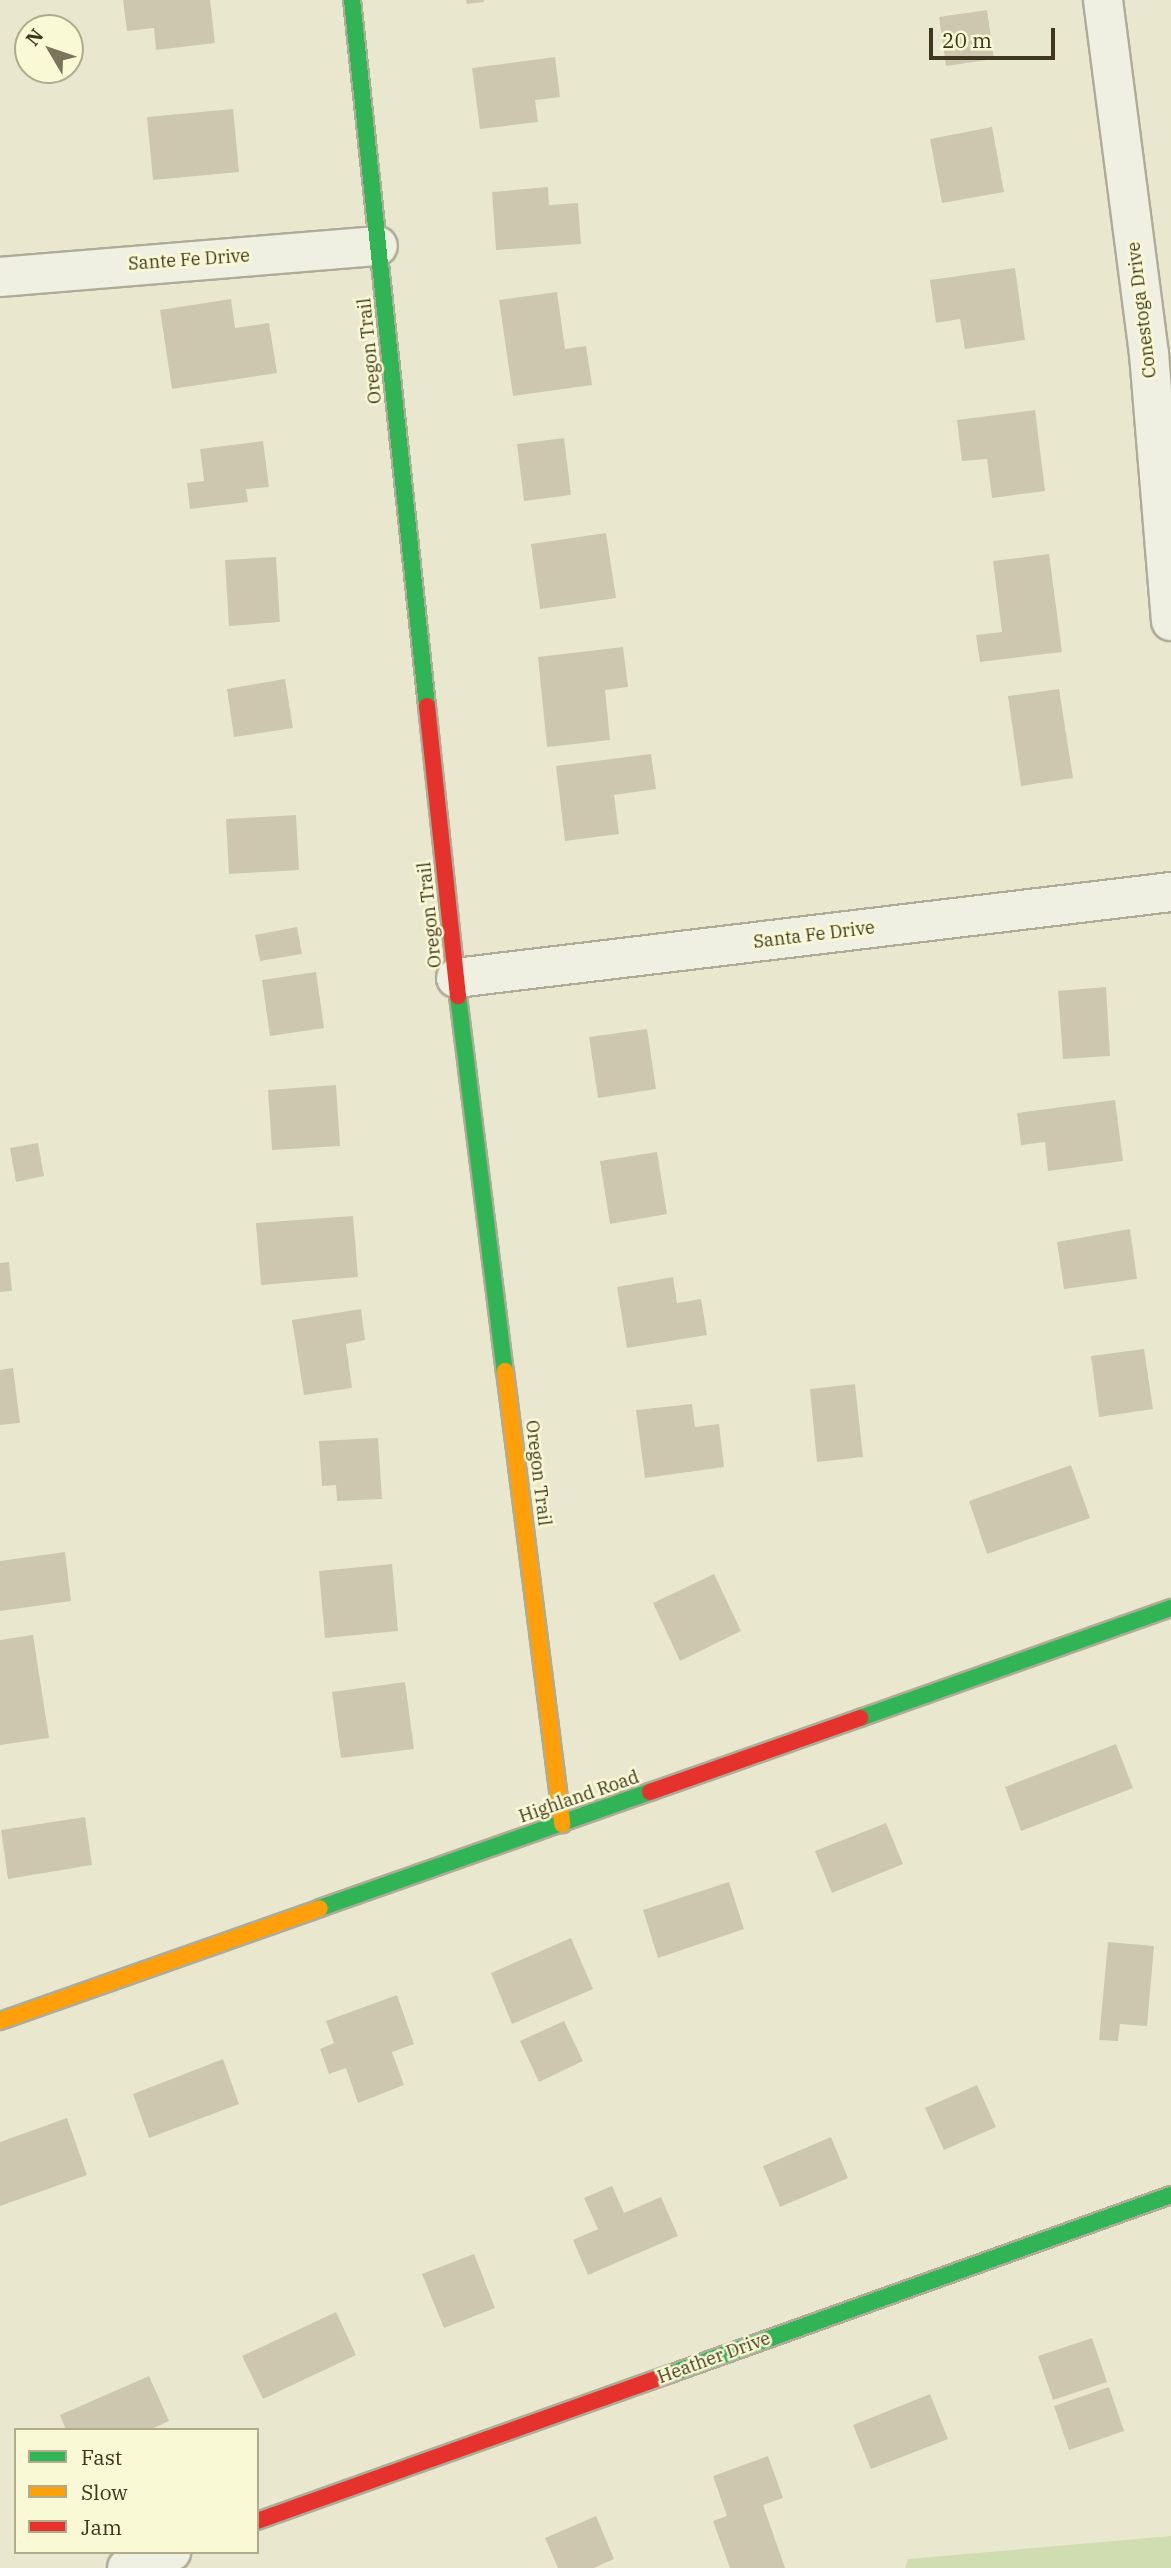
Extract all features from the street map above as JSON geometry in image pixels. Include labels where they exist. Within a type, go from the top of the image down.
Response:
[{"type":"street","name":"Oregon Trail","points":[[352,0],[456,978],[562,1824]]},
{"type":"street","name":"Conestoga Drive","points":[[1103,0],[1149,354],[1171,621]]},
{"type":"street","name":"Sante Fe Drive","points":[[0,277],[378,246]]},
{"type":"street","name":"Santa Fe Drive","points":[[456,978],[1171,892]]},
{"type":"street","name":"Highland Road","points":[[0,2021],[1171,1608]]},
{"type":"street","name":"Heather Drive","points":[[259,2520],[1171,2195]]},
{"type":"street","points":[[127,2568],[166,2554]]},
{"type":"green space","points":[[1171,2536],[1171,2568],[905,2568],[908,2559]]},
{"type":"building","points":[[123,0],[210,0],[215,43],[156,50],[154,28],[127,31]]},
{"type":"building","points":[[466,0],[484,0],[484,2],[467,4]]},
{"type":"building","points":[[987,10],[994,59],[946,66],[939,17]]},
{"type":"building","points":[[555,57],[560,97],[535,100],[538,122],[480,129],[472,68]]},
{"type":"building","points":[[233,109],[239,172],[153,180],[147,117]]},
{"type":"building","points":[[992,127],[1004,192],[942,203],[930,139]]},
{"type":"building","points":[[548,187],[549,205],[578,203],[581,244],[496,250],[492,192]]},
{"type":"building","points":[[1015,268],[1025,340],[965,349],[960,319],[936,323],[930,280]]},
{"type":"building","points":[[557,292],[565,349],[586,346],[592,385],[513,396],[499,300]]},
{"type":"building","points":[[231,299],[235,328],[269,323],[277,373],[172,389],[160,310]]},
{"type":"building","points":[[1035,410],[1045,491],[992,498],[987,459],[962,461],[957,420]]},
{"type":"building","points":[[564,438],[571,495],[524,501],[517,444]]},
{"type":"building","points":[[263,441],[269,487],[246,489],[248,502],[190,509],[187,483],[204,481],[200,449]]},
{"type":"building","points":[[606,533],[616,598],[540,609],[531,544]]},
{"type":"building","points":[[1049,554],[1062,652],[980,662],[976,635],[1002,632],[993,561]]},
{"type":"building","points":[[276,557],[280,622],[229,626],[225,560]]},
{"type":"building","points":[[623,647],[628,687],[605,690],[610,740],[547,747],[538,657]]},
{"type":"building","points":[[285,679],[293,728],[234,737],[227,689]]},
{"type":"building","points":[[1059,689],[1073,778],[1021,786],[1008,696]]},
{"type":"building","points":[[651,754],[656,789],[614,795],[619,834],[565,841],[556,766]]},
{"type":"building","points":[[296,815],[299,870],[229,874],[226,819]]},
{"type":"building","points":[[297,927],[302,954],[260,961],[255,935]]},
{"type":"building","points":[[316,972],[324,1028],[270,1036],[262,980]]},
{"type":"building","points":[[1106,987],[1110,1056],[1063,1059],[1058,991]]},
{"type":"building","points":[[647,1029],[656,1089],[598,1098],[589,1037]]},
{"type":"building","points":[[336,1085],[340,1146],[272,1150],[268,1090]]},
{"type":"building","points":[[1115,1100],[1123,1161],[1048,1171],[1045,1142],[1021,1145],[1017,1113]]},
{"type":"building","points":[[38,1143],[44,1176],[16,1182],[10,1148]]},
{"type":"building","points":[[657,1152],[667,1214],[610,1224],[600,1161]]},
{"type":"building","points":[[353,1216],[358,1277],[261,1285],[256,1223]]},
{"type":"building","points":[[1130,1229],[1137,1279],[1064,1289],[1057,1242]]},
{"type":"building","points":[[9,1262],[12,1291],[0,1292],[0,1263]]},
{"type":"building","points":[[673,1277],[677,1303],[701,1299],[707,1335],[627,1348],[617,1287]]},
{"type":"building","points":[[361,1309],[365,1340],[346,1344],[352,1388],[304,1395],[292,1320]]},
{"type":"building","points":[[1144,1349],[1153,1409],[1099,1417],[1091,1356]]},
{"type":"building","points":[[13,1368],[20,1423],[0,1425],[0,1370]]},
{"type":"building","points":[[855,1384],[863,1457],[817,1462],[810,1389]]},
{"type":"building","points":[[692,1404],[695,1427],[719,1424],[724,1467],[645,1478],[636,1410]]},
{"type":"building","points":[[378,1438],[382,1499],[337,1501],[336,1485],[322,1486],[319,1441]]},
{"type":"building","points":[[1071,1465],[1090,1518],[987,1554],[969,1501]]},
{"type":"building","points":[[65,1552],[71,1601],[0,1611],[0,1561]]},
{"type":"building","points":[[392,1564],[398,1631],[325,1638],[319,1571]]},
{"type":"building","points":[[714,1574],[741,1631],[680,1661],[653,1603]]},
{"type":"building","points":[[33,1635],[49,1738],[0,1745],[0,1640]]},
{"type":"building","points":[[405,1682],[414,1749],[341,1758],[332,1692]]},
{"type":"building","points":[[1116,1744],[1133,1788],[1021,1831],[1005,1787]]},
{"type":"building","points":[[85,1817],[92,1865],[8,1879],[1,1830]]},
{"type":"building","points":[[886,1823],[903,1864],[832,1893],[815,1851]]},
{"type":"building","points":[[729,1882],[744,1929],[658,1958],[643,1910]]},
{"type":"building","points":[[571,1938],[593,1989],[512,2024],[491,1973]]},
{"type":"building","points":[[1108,1942],[1154,1946],[1147,2026],[1120,2024],[1118,2041],[1099,2040]]},
{"type":"building","points":[[397,1995],[414,2044],[392,2052],[404,2085],[358,2103],[346,2068],[329,2074],[320,2049],[334,2043],[326,2021]]},
{"type":"building","points":[[564,2021],[583,2061],[539,2082],[520,2041]]},
{"type":"building","points":[[223,2059],[239,2104],[149,2138],[133,2094]]},
{"type":"building","points":[[977,2085],[996,2127],[944,2150],[925,2108]]},
{"type":"building","points":[[67,2118],[87,2175],[0,2206],[0,2142]]},
{"type":"building","points":[[831,2137],[848,2178],[780,2207],[763,2166]]},
{"type":"building","points":[[612,2186],[624,2213],[661,2197],[678,2236],[588,2275],[573,2240],[598,2229],[584,2198]]},
{"type":"building","points":[[474,2254],[495,2308],[444,2328],[422,2274]]},
{"type":"building","points":[[336,2312],[356,2355],[263,2399],[242,2356]]},
{"type":"building","points":[[1092,2338],[1107,2382],[1053,2400],[1038,2356]]},
{"type":"building","points":[[149,2376],[169,2421],[153,2428],[65,2428],[60,2415]]},
{"type":"building","points":[[1109,2387],[1124,2431],[1069,2450],[1054,2406]]},
{"type":"building","points":[[930,2394],[948,2439],[871,2469],[853,2425]]},
{"type":"building","points":[[768,2456],[783,2498],[763,2505],[785,2568],[730,2568],[713,2521],[727,2516],[713,2476]]},
{"type":"building","points":[[596,2516],[614,2559],[594,2568],[558,2568],[545,2538]]},
{"type":"traffic: fast","points":[[352,0],[427,706]]},
{"type":"traffic: fast","points":[[458,996],[505,1371]]},
{"type":"traffic: fast","points":[[860,1718],[1171,1608]]},
{"type":"traffic: fast","points":[[320,1908],[650,1792]]},
{"type":"traffic: fast","points":[[670,2374],[1171,2195]]},
{"type":"traffic: slow","points":[[505,1371],[562,1824]]},
{"type":"traffic: slow","points":[[0,2021],[320,1908]]},
{"type":"traffic: jam","points":[[427,706],[458,996]]},
{"type":"traffic: jam","points":[[650,1792],[860,1718]]},
{"type":"traffic: jam","points":[[259,2520],[670,2374]]}]
